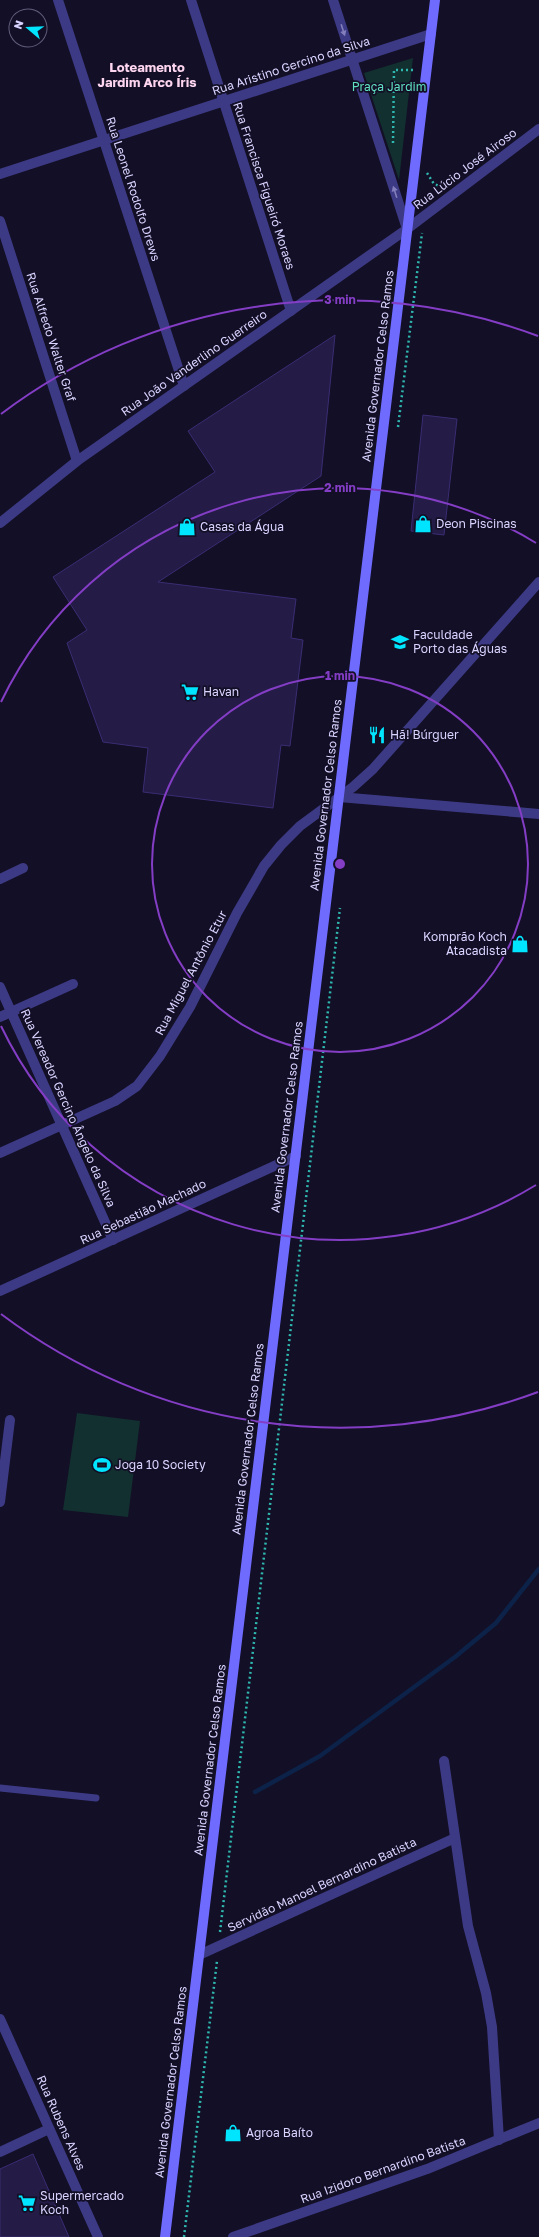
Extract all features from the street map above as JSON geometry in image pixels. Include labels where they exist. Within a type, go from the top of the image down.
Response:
[{"type":"main road","name":"Avenida Governador Celso Ramos","points":[[165,2237],[435,0]]},
{"type":"street","name":"Rua Leonel Rodolfo Drews","points":[[58,0],[184,386]]},
{"type":"street","name":"Rua Francisca Figueiró Moraes","points":[[191,0],[291,311]]},
{"type":"street","points":[[333,0],[407,229]]},
{"type":"street","name":"Rua Aristino Gercino da Silva","points":[[0,174],[431,34]]},
{"type":"street","name":"Rua Lúcio José Airoso","points":[[407,229],[538,133]]},
{"type":"street","name":"Rua Alfredo Walter Graf","points":[[0,221],[77,461]]},
{"type":"street","name":"Rua João Vanderlino Guerreiro","points":[[0,523],[77,461],[407,229]]},
{"type":"street","name":"Rua Miguel Antônio Etur","points":[[0,1153],[126,1095],[137,1086],[148,1074],[190,1007],[237,913],[264,866],[280,845],[316,811],[339,797],[373,770],[539,582]]},
{"type":"street","points":[[339,797],[539,814]]},
{"type":"street","points":[[0,879],[23,868]]},
{"type":"street","points":[[0,1017],[73,984]]},
{"type":"street","name":"Rua Vereador Gercino Ângelo da Silva","points":[[0,987],[113,1240]]},
{"type":"street","name":"Rua Sebastião Machado","points":[[0,1291],[296,1156]]},
{"type":"street","points":[[0,1425],[10,1420],[0,1502]]},
{"type":"street","points":[[444,1761],[468,1926],[486,1992],[492,2027],[499,2140]]},
{"type":"street","name":"Servidão Manoel Bernardino Batista","points":[[199,1955],[455,1838]]},
{"type":"street","name":"Rua Rubens Alves","points":[[0,2019],[98,2237]]},
{"type":"street","name":"Rua Izidoro Bernardino Batista","points":[[234,2237],[427,2169],[539,2123]]},
{"type":"street","points":[[0,2152],[49,2129]]},
{"type":"lane","points":[[0,1788],[96,1798]]},
{"type":"path","points":[[382,151],[393,152],[394,70],[427,70]]},
{"type":"path","points":[[428,165],[427,173],[434,184],[443,187],[448,198]]},
{"type":"path","points":[[397,432],[422,231]]},
{"type":"path","points":[[184,2237],[340,906]]},
{"type":"green space","name":"Praça Jardim","points":[[413,58],[399,180],[364,73]]},
{"type":"green space","name":"Joga 10 Society","points":[[77,1413],[140,1421],[128,1517],[63,1510]]},
{"type":"building","points":[[335,335],[321,476],[158,582],[296,599],[291,638],[303,640],[290,746],[281,745],[273,808],[143,792],[148,748],[103,742],[67,643],[87,630],[53,577],[215,472],[188,431]]},
{"type":"building","points":[[423,415],[457,419],[444,535],[411,531]]},
{"type":"building","name":"Supermercado Koch","points":[[33,2154],[69,2237],[0,2237],[0,2169]]},
{"type":"waterway","points":[[255,1792],[320,1756],[455,1657],[496,1623],[539,1569]]},
{"type":"place","name":"Deon Piscinas","points":[[423,524]]},
{"type":"place","name":"Casas da Água","points":[[187,527]]},
{"type":"place","name":"Faculdade Porto das Águas","points":[[400,642]]},
{"type":"place","name":"Havan","points":[[190,692]]},
{"type":"place","name":"Hã! Búrguer","points":[[377,735]]},
{"type":"place","name":"Komprão Koch Atacadista","points":[[520,944]]},
{"type":"place","name":"Joga 10 Society","points":[[102,1465]]},
{"type":"place","name":"Agroa Baíto","points":[[233,2133]]},
{"type":"place","name":"Supermercado Koch","points":[[27,2203]]},
{"type":"district","name":"Loteamento Jardim Arco Íris","points":[[147,74]]}]
